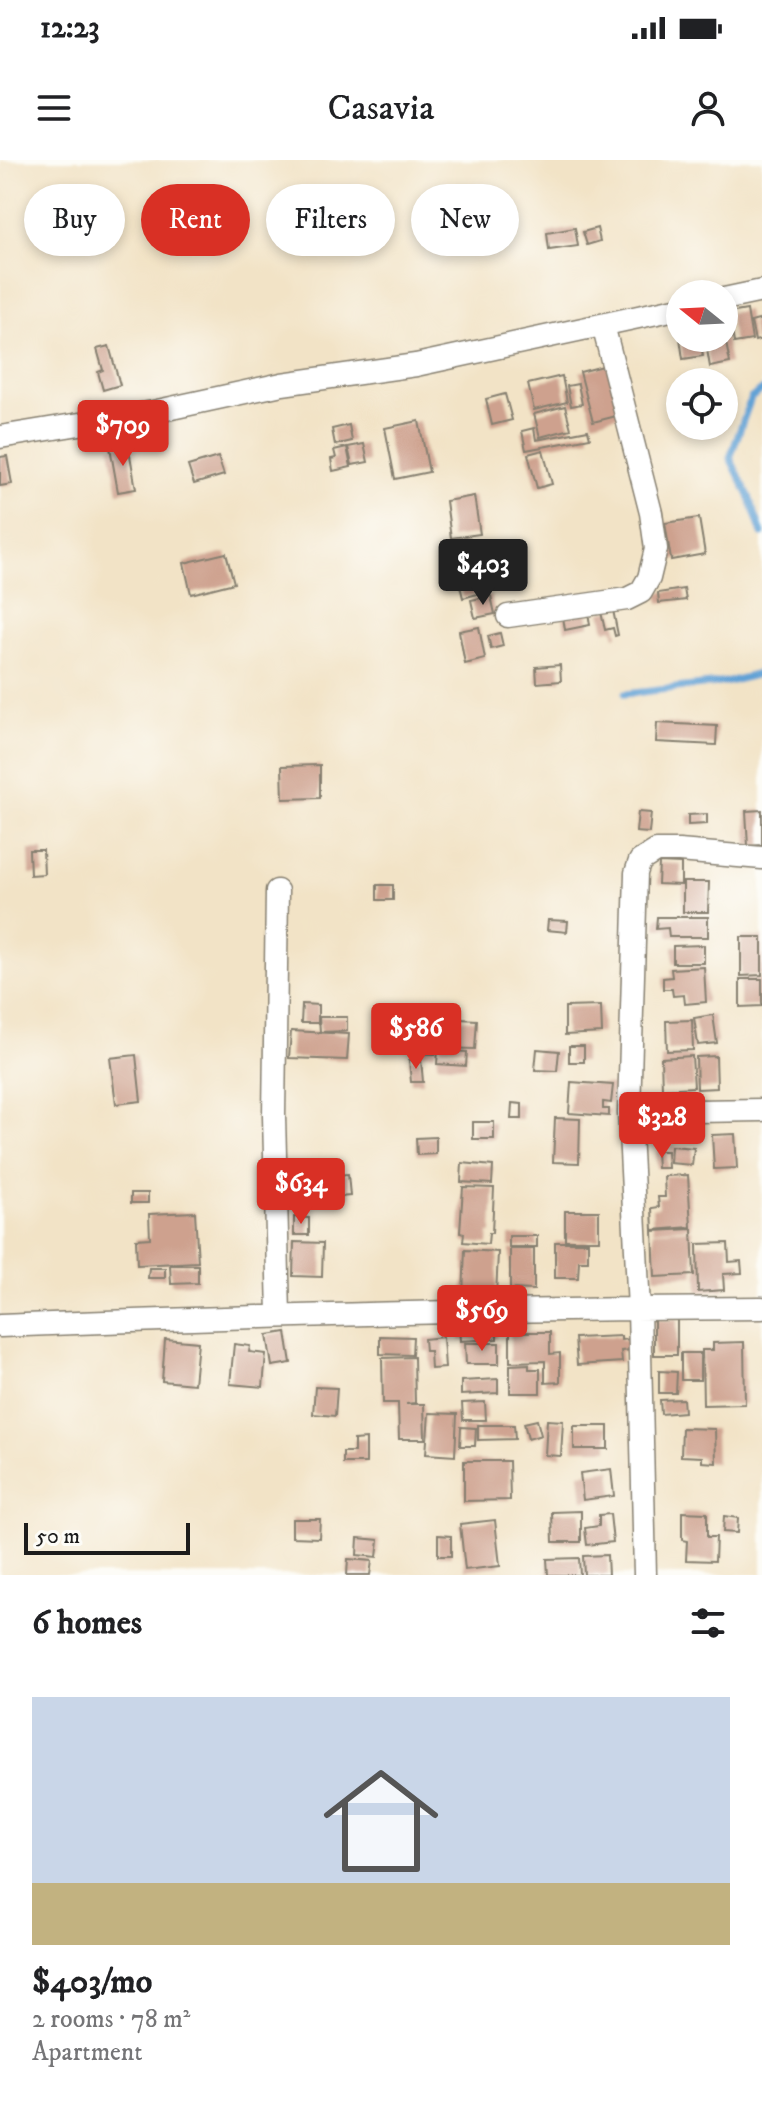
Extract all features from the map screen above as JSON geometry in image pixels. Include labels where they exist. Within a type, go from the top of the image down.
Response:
[{"type":"street","points":[[738,296],[762,291]]},
{"type":"street","points":[[0,437],[153,412],[282,384],[416,365],[666,311]]},
{"type":"street","points":[[508,616],[627,599],[641,592],[653,568],[656,549],[651,513],[603,325]]},
{"type":"street","points":[[645,1575],[639,1309],[629,1112],[636,873],[640,861],[656,851],[762,858]]},
{"type":"street","points":[[277,891],[274,1116],[279,1315]]},
{"type":"street","points":[[629,1112],[762,1110]]},
{"type":"street","points":[[0,1326],[279,1315],[762,1308]]},
{"type":"building","points":[[575,228],[578,246],[549,250],[547,233]]},
{"type":"building","points":[[597,228],[600,241],[587,245],[583,232]]},
{"type":"building","points":[[747,310],[752,340],[738,342],[738,312]]},
{"type":"building","points":[[762,319],[762,339],[755,341],[751,322]]},
{"type":"building","points":[[109,346],[120,385],[103,390],[98,372],[103,370],[97,349]]},
{"type":"building","points":[[682,352],[702,352],[703,356],[683,359]]},
{"type":"building","points":[[707,352],[728,352],[730,363],[710,367]]},
{"type":"building","points":[[611,364],[624,414],[593,422],[580,372]]},
{"type":"building","points":[[562,376],[567,402],[534,410],[528,384]]},
{"type":"building","points":[[578,384],[582,404],[571,406],[567,386]]},
{"type":"building","points":[[505,394],[512,420],[492,425],[486,399]]},
{"type":"building","points":[[565,406],[571,429],[540,437],[534,414]]},
{"type":"building","points":[[419,421],[429,472],[395,479],[385,428]]},
{"type":"building","points":[[349,425],[352,441],[335,445],[332,429]]},
{"type":"building","points":[[534,428],[536,440],[588,430],[590,438],[526,450],[522,431]]},
{"type":"building","points":[[128,444],[136,489],[118,492],[110,447]]},
{"type":"building","points":[[364,444],[368,462],[352,465],[348,447]]},
{"type":"building","points":[[347,447],[351,467],[333,471],[331,459],[336,458],[334,450]]},
{"type":"building","points":[[543,450],[552,484],[537,488],[528,454]]},
{"type":"building","points":[[7,456],[12,484],[0,486],[0,457]]},
{"type":"building","points":[[218,457],[224,475],[194,484],[188,466]]},
{"type":"building","points":[[474,496],[480,534],[451,538],[446,501]]},
{"type":"building","points":[[699,518],[705,554],[671,560],[665,523]]},
{"type":"building","points":[[226,553],[234,583],[191,594],[184,563]]},
{"type":"building","points":[[486,566],[492,590],[463,598],[457,573]]},
{"type":"building","points":[[684,589],[686,600],[659,603],[658,593]]},
{"type":"building","points":[[491,596],[495,614],[475,618],[471,600]]},
{"type":"building","points":[[613,610],[618,635],[615,636],[613,628],[605,630],[601,612]]},
{"type":"building","points":[[588,612],[590,625],[565,630],[563,617]]},
{"type":"building","points":[[479,627],[485,659],[465,664],[459,631]]},
{"type":"building","points":[[500,633],[503,646],[491,649],[488,636]]},
{"type":"building","points":[[560,665],[561,681],[537,683],[536,667]]},
{"type":"building","points":[[657,723],[717,726],[716,745],[656,742]]},
{"type":"building","points":[[320,765],[320,798],[283,799],[282,766]]},
{"type":"building","points":[[762,810],[762,845],[748,846],[746,811]]},
{"type":"building","points":[[638,812],[651,813],[649,833],[636,832]]},
{"type":"building","points":[[707,814],[707,824],[688,825],[688,815]]},
{"type":"building","points":[[29,850],[43,850],[44,874],[30,875]]},
{"type":"building","points":[[659,863],[681,864],[681,885],[658,884]]},
{"type":"building","points":[[683,882],[709,882],[708,912],[683,912]]},
{"type":"building","points":[[377,885],[393,885],[393,900],[377,900]]},
{"type":"building","points":[[657,917],[708,917],[708,937],[669,937],[668,928],[656,929]]},
{"type":"building","points":[[548,920],[568,921],[567,932],[547,930]]},
{"type":"building","points":[[741,937],[762,937],[762,975],[741,976]]},
{"type":"building","points":[[704,945],[704,963],[673,963],[673,946]]},
{"type":"building","points":[[704,967],[706,1002],[685,1004],[684,995],[673,996],[672,989],[663,989],[663,978],[672,977],[671,969]]},
{"type":"building","points":[[740,979],[762,979],[762,1006],[740,1007]]},
{"type":"building","points":[[302,1004],[318,1005],[318,1023],[301,1023]]},
{"type":"building","points":[[601,1006],[602,1033],[565,1035],[565,1007]]},
{"type":"building","points":[[415,1007],[437,1008],[435,1054],[413,1053]]},
{"type":"building","points":[[713,1015],[717,1043],[698,1045],[694,1018]]},
{"type":"building","points":[[319,1017],[347,1017],[347,1031],[320,1032]]},
{"type":"building","points":[[441,1018],[477,1020],[475,1049],[440,1048]]},
{"type":"building","points":[[692,1020],[693,1050],[667,1051],[666,1021]]},
{"type":"building","points":[[291,1031],[349,1034],[347,1060],[289,1058]]},
{"type":"building","points":[[569,1046],[584,1046],[584,1062],[569,1062]]},
{"type":"building","points":[[537,1049],[559,1051],[557,1071],[535,1070]]},
{"type":"building","points":[[438,1050],[467,1052],[466,1066],[437,1064]]},
{"type":"building","points":[[136,1055],[141,1101],[116,1104],[110,1058]]},
{"type":"building","points":[[692,1056],[694,1087],[662,1089],[661,1058]]},
{"type":"building","points":[[716,1056],[717,1088],[697,1089],[696,1057]]},
{"type":"building","points":[[421,1059],[423,1082],[411,1082],[409,1060]]},
{"type":"building","points":[[571,1082],[613,1085],[611,1103],[603,1102],[603,1109],[609,1109],[609,1116],[569,1113]]},
{"type":"building","points":[[512,1103],[522,1104],[522,1119],[511,1119]]},
{"type":"building","points":[[555,1118],[580,1119],[579,1163],[553,1162]]},
{"type":"building","points":[[658,1119],[686,1120],[685,1134],[657,1133]]},
{"type":"building","points":[[473,1122],[494,1122],[494,1139],[473,1139]]},
{"type":"building","points":[[735,1134],[737,1168],[714,1169],[712,1135]]},
{"type":"building","points":[[436,1137],[436,1154],[417,1155],[416,1138]]},
{"type":"building","points":[[671,1146],[694,1148],[692,1165],[670,1163]]},
{"type":"building","points":[[656,1151],[667,1151],[668,1168],[657,1168]]},
{"type":"building","points":[[462,1163],[493,1166],[492,1184],[461,1182]]},
{"type":"building","points":[[348,1174],[350,1196],[339,1197],[337,1175]]},
{"type":"building","points":[[688,1175],[691,1227],[653,1230],[652,1208],[659,1207],[658,1197],[665,1197],[664,1176]]},
{"type":"building","points":[[463,1187],[494,1188],[492,1233],[489,1233],[488,1244],[463,1242],[464,1233],[460,1232]]},
{"type":"building","points":[[131,1193],[148,1193],[148,1203],[131,1203]]},
{"type":"building","points":[[565,1211],[599,1211],[599,1240],[565,1240]]},
{"type":"building","points":[[195,1212],[198,1262],[137,1265],[136,1239],[150,1238],[149,1214]]},
{"type":"building","points":[[294,1217],[309,1218],[309,1235],[294,1235]]},
{"type":"building","points":[[692,1229],[694,1275],[655,1277],[653,1231]]},
{"type":"building","points":[[509,1236],[537,1236],[537,1247],[509,1247]]},
{"type":"building","points":[[294,1242],[323,1243],[322,1277],[293,1276]]},
{"type":"building","points":[[555,1242],[588,1242],[588,1261],[579,1261],[578,1278],[555,1278]]},
{"type":"building","points":[[728,1243],[729,1262],[741,1261],[742,1273],[723,1274],[724,1290],[698,1292],[697,1244]]},
{"type":"building","points":[[510,1249],[534,1249],[534,1290],[510,1289]]},
{"type":"building","points":[[465,1250],[498,1252],[496,1297],[463,1295]]},
{"type":"building","points":[[170,1265],[198,1265],[198,1283],[171,1284]]},
{"type":"building","points":[[149,1268],[165,1268],[165,1278],[148,1278]]},
{"type":"building","points":[[654,1320],[677,1320],[677,1355],[654,1355]]},
{"type":"building","points":[[497,1326],[497,1339],[460,1341],[459,1328]]},
{"type":"building","points":[[286,1332],[291,1363],[272,1366],[267,1335]]},
{"type":"building","points":[[510,1332],[550,1332],[550,1354],[560,1353],[560,1382],[545,1383],[545,1361],[510,1362]]},
{"type":"building","points":[[380,1336],[413,1337],[412,1355],[380,1354]]},
{"type":"building","points":[[621,1336],[621,1340],[631,1339],[631,1350],[621,1351],[622,1362],[577,1365],[575,1338]]},
{"type":"building","points":[[443,1337],[445,1368],[431,1369],[430,1351],[425,1351],[424,1339]]},
{"type":"building","points":[[165,1339],[198,1342],[194,1384],[162,1381]]},
{"type":"building","points":[[744,1342],[745,1404],[703,1405],[702,1350],[713,1350],[713,1343]]},
{"type":"building","points":[[465,1343],[499,1343],[499,1364],[466,1364]]},
{"type":"building","points":[[234,1344],[250,1346],[249,1352],[266,1354],[263,1387],[230,1384]]},
{"type":"building","points":[[681,1353],[700,1353],[700,1380],[681,1380]]},
{"type":"building","points":[[414,1357],[415,1403],[406,1404],[424,1404],[425,1439],[399,1439],[398,1403],[383,1403],[382,1358]]},
{"type":"building","points":[[529,1364],[529,1369],[540,1369],[540,1393],[510,1393],[510,1365]]},
{"type":"building","points":[[659,1371],[677,1372],[676,1393],[659,1393]]},
{"type":"building","points":[[498,1379],[498,1393],[461,1395],[461,1381]]},
{"type":"building","points":[[315,1387],[337,1388],[335,1416],[313,1414]]},
{"type":"building","points":[[683,1399],[684,1412],[661,1414],[660,1400]]},
{"type":"building","points":[[485,1402],[486,1420],[463,1420],[462,1403]]},
{"type":"building","points":[[429,1413],[457,1414],[455,1456],[426,1454]]},
{"type":"building","points":[[537,1420],[541,1435],[528,1439],[524,1423]]},
{"type":"building","points":[[547,1420],[563,1421],[561,1456],[545,1455]]},
{"type":"building","points":[[478,1425],[514,1425],[515,1439],[478,1440]]},
{"type":"building","points":[[574,1426],[608,1426],[608,1449],[574,1449]]},
{"type":"building","points":[[461,1427],[476,1428],[475,1446],[460,1446]]},
{"type":"building","points":[[682,1428],[715,1429],[716,1463],[702,1462],[702,1457],[681,1456]]},
{"type":"building","points":[[366,1439],[366,1463],[343,1463],[343,1452],[354,1452],[354,1440]]},
{"type":"building","points":[[464,1461],[509,1461],[510,1500],[464,1501]]},
{"type":"building","points":[[611,1469],[614,1496],[583,1500],[580,1473]]},
{"type":"building","points":[[581,1511],[581,1542],[553,1542],[552,1512]]},
{"type":"building","points":[[682,1512],[707,1513],[707,1537],[716,1537],[715,1561],[686,1560],[687,1541],[682,1540]]},
{"type":"building","points":[[610,1514],[613,1542],[587,1545],[585,1528],[599,1526],[599,1515]]},
{"type":"building","points":[[724,1516],[738,1518],[737,1533],[723,1532]]},
{"type":"building","points":[[292,1519],[320,1519],[319,1538],[292,1537]]},
{"type":"building","points":[[495,1520],[500,1566],[465,1570],[460,1524]]},
{"type":"building","points":[[438,1535],[451,1536],[451,1556],[438,1556]]},
{"type":"building","points":[[358,1538],[379,1540],[377,1557],[357,1555]]},
{"type":"building","points":[[607,1555],[608,1575],[584,1575],[583,1556]]},
{"type":"building","points":[[579,1558],[580,1575],[548,1575],[547,1559]]},
{"type":"building","points":[[348,1559],[372,1561],[370,1575],[347,1575]]},
{"type":"waterway","points":[[762,390],[751,398],[730,458],[749,496],[762,534]]},
{"type":"waterway","points":[[625,694],[728,682],[762,673]]}]
